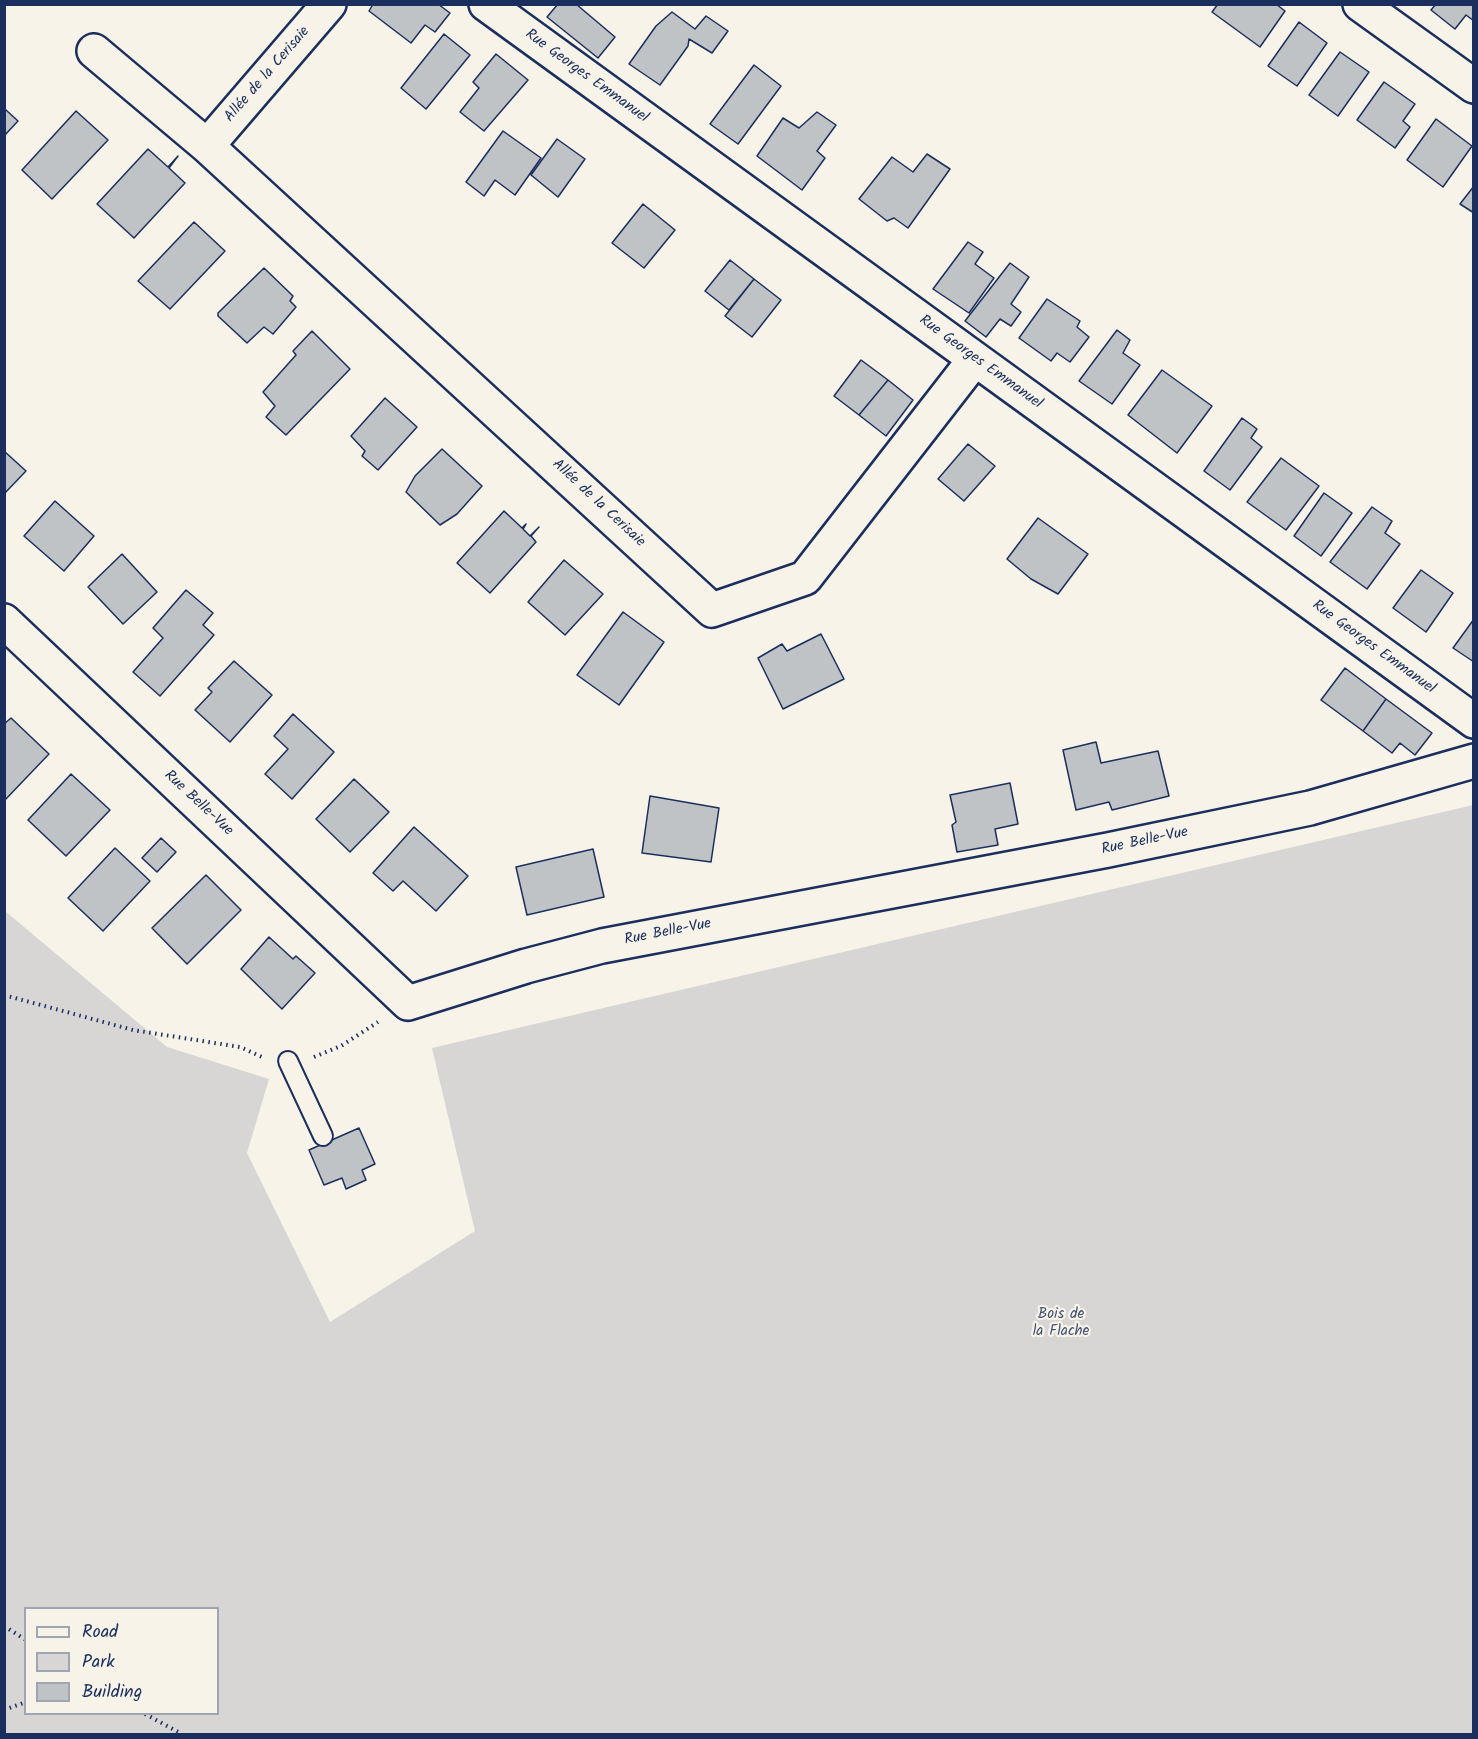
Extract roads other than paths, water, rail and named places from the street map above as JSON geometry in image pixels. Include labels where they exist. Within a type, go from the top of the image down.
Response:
[{"type":"street","name":"Allée de la Cerisaie","points":[[207,146],[329,4]]},
{"type":"street","name":"Rue Georges Emmanuel","points":[[486,4],[1473,721]]},
{"type":"street","points":[[1360,4],[1473,86]]},
{"type":"street","name":"Allée de la Cerisaie","points":[[94,51],[207,146],[712,610],[805,578],[975,359]]},
{"type":"street","name":"Rue Belle-Vue","points":[[4,621],[408,1003],[526,966],[602,946],[1097,852],[1299,810],[1473,761]]},
{"type":"lane","points":[[288,1061],[323,1136]]},
{"type":"park label","name":"Bois de la Flache","points":[[1061,1324]]}]
